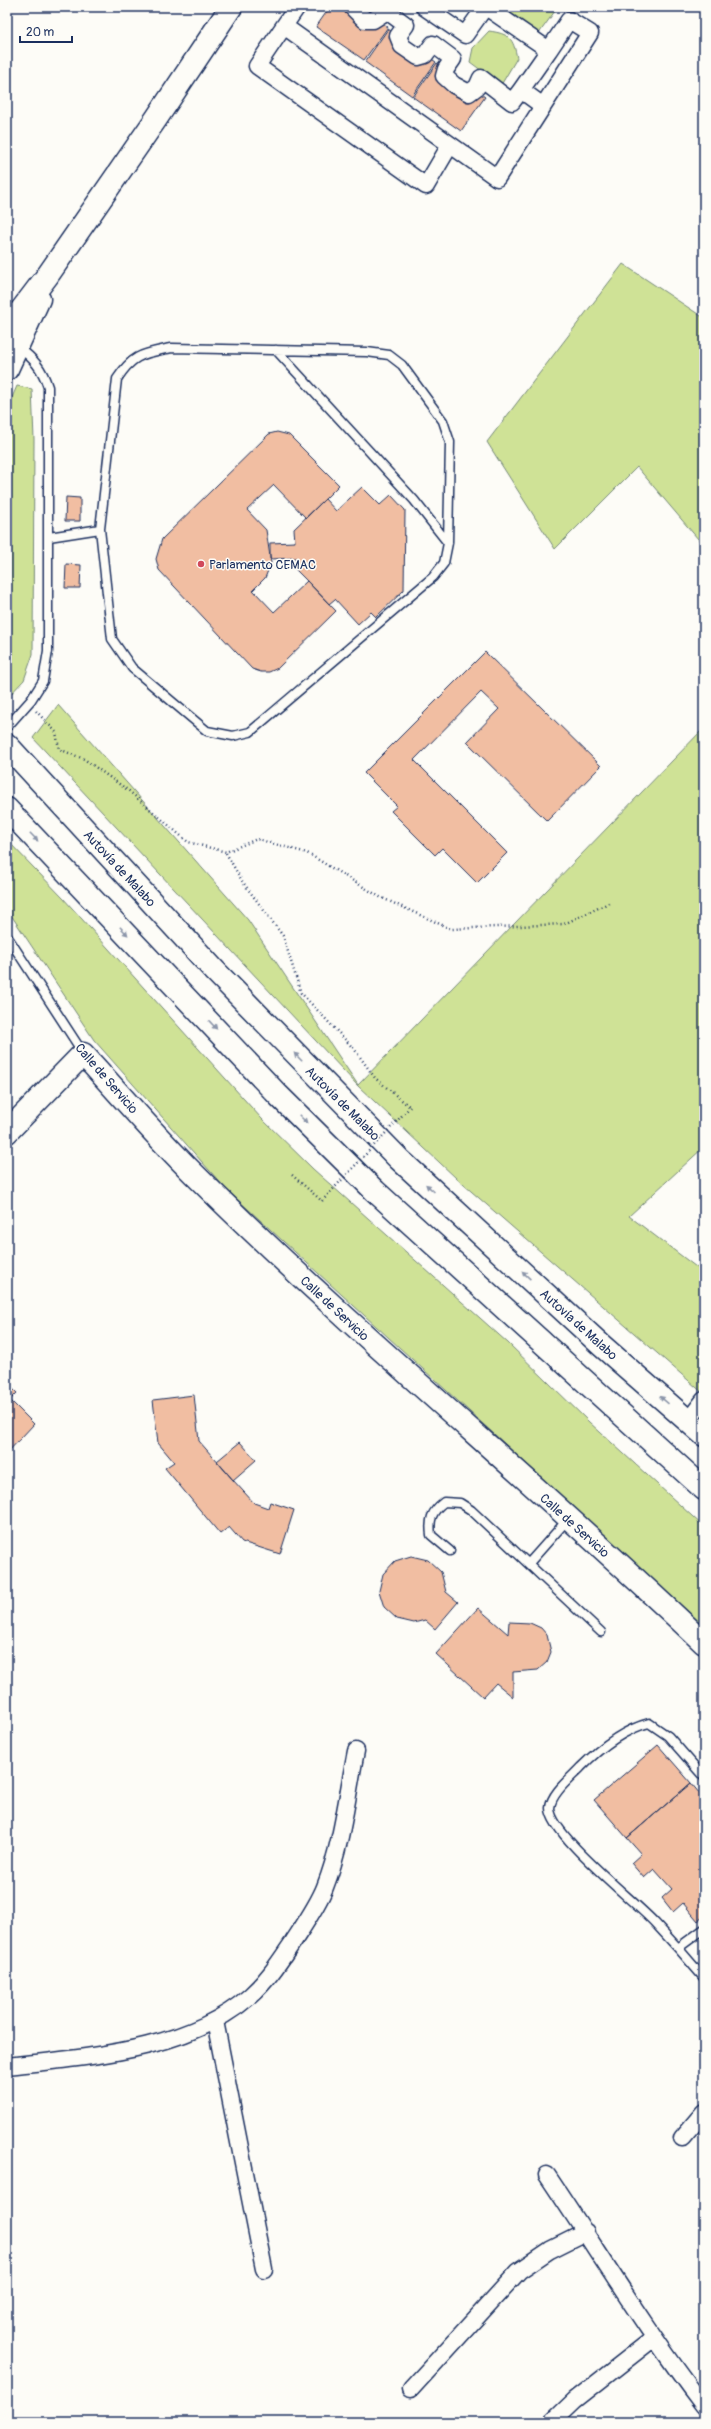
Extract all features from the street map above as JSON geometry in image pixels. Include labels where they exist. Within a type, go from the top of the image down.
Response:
[{"type":"main road","points":[[7,369],[12,339],[38,305],[48,275],[199,57],[231,7]]},
{"type":"main road","name":"Autovía de Malabo","points":[[7,745],[216,972],[399,1159],[601,1345],[696,1428]]},
{"type":"main road","points":[[7,809],[278,1095],[375,1191],[704,1489]]},
{"type":"main road","points":[[7,1132],[83,1054]]},
{"type":"main road","name":"Calle de Servicio","points":[[83,1054],[192,1173],[376,1347],[704,1643]]},
{"type":"street","points":[[297,7],[257,66],[426,186],[450,145]]},
{"type":"street","points":[[284,26],[497,178],[590,33],[569,20],[522,90],[512,102],[481,78],[478,87],[469,93],[454,85],[444,76],[446,69],[453,59],[433,44],[425,54],[418,57],[402,46],[398,36],[406,25],[387,11],[373,20],[365,20],[352,7]]},
{"type":"street","points":[[424,7],[465,35],[486,7],[549,50]]},
{"type":"street","points":[[522,90],[543,106]]},
{"type":"street","points":[[696,1428],[704,1400]]},
{"type":"street","points":[[7,2066],[90,2057],[159,2041],[215,2021],[250,1996],[274,1971],[325,1887],[340,1832],[356,1751]]},
{"type":"street","points":[[215,2021],[264,2269]]},
{"type":"street","points":[[682,2138],[704,2112]]},
{"type":"street","points":[[547,2175],[586,2232],[654,2338],[704,2406]]},
{"type":"street","points":[[411,2389],[519,2271],[550,2250],[586,2232]]},
{"type":"street","points":[[552,2422],[575,2400],[654,2338]]},
{"type":"lane","points":[[7,727],[28,703],[43,681],[48,651],[48,387],[44,375],[34,359],[12,339]]},
{"type":"lane","points":[[171,348],[367,352],[389,355],[402,365],[443,420],[450,442],[448,543],[444,563],[433,577],[250,732],[233,736],[207,730],[132,668],[112,639],[100,529],[117,379],[127,364],[141,354],[171,348]]},
{"type":"lane","points":[[276,350],[414,500],[448,543]]},
{"type":"lane","points":[[49,537],[100,529]]},
{"type":"lane","name":"Calle de Servicio","points":[[7,936],[83,1054]]},
{"type":"lane","points":[[450,1551],[431,1535],[430,1523],[434,1510],[444,1502],[460,1503],[471,1510],[601,1632]]},
{"type":"lane","points":[[529,1563],[568,1519]]},
{"type":"lane","points":[[704,1776],[668,1736],[649,1724],[635,1727],[597,1750],[557,1794],[550,1806],[551,1818],[566,1838],[655,1922],[704,1978]]},
{"type":"lane","points":[[678,1948],[704,1929]]},
{"type":"path","points":[[28,703],[56,732],[59,749],[84,759],[129,791],[188,842],[226,852],[257,839],[307,853],[380,897],[451,929],[564,924],[611,902]]},
{"type":"path","points":[[226,852],[242,881],[283,936],[301,993],[355,1050],[375,1078],[410,1107],[322,1201],[292,1175]]},
{"type":"green space","points":[[510,7],[553,7],[555,11],[535,39],[508,20]]},
{"type":"green space","points":[[489,31],[502,34],[509,38],[512,41],[516,51],[517,58],[501,85],[470,62],[473,48]]},
{"type":"green space","points":[[623,264],[704,318],[704,546],[637,467],[555,549],[487,442]]},
{"type":"green space","points":[[17,386],[32,389],[34,439],[33,654],[24,680],[7,698],[7,409]]},
{"type":"green space","points":[[58,705],[248,920],[358,1085],[704,728],[704,1147],[629,1216],[704,1273],[704,1394],[456,1178],[358,1086],[33,738]]},
{"type":"green space","points":[[7,840],[63,898],[261,1118],[313,1169],[508,1343],[589,1422],[704,1527],[704,1626],[225,1188],[94,1040],[7,909]]},
{"type":"building","points":[[330,7],[360,7],[388,27],[364,60],[316,27]]},
{"type":"building","points":[[388,29],[436,62],[412,96],[365,62]]},
{"type":"building","points":[[437,63],[485,97],[461,131],[413,97]]},
{"type":"building","points":[[277,432],[289,435],[339,485],[306,518],[274,485],[247,510],[266,530],[271,563],[265,578],[253,590],[274,612],[307,581],[336,611],[278,668],[269,672],[261,672],[252,669],[159,570],[156,559],[162,539],[269,434]]},
{"type":"building","points":[[362,487],[380,505],[391,495],[405,510],[404,590],[376,617],[371,612],[358,624],[335,599],[329,604],[296,570],[296,558],[270,559],[270,543],[295,542],[294,529],[325,499],[336,511]]},
{"type":"building","points":[[66,497],[80,498],[80,521],[65,521]]},
{"type":"building","points":[[66,564],[81,565],[80,588],[65,588]]},
{"type":"building","points":[[485,652],[601,766],[547,821],[467,742],[499,709],[481,692],[414,760],[507,853],[477,883],[442,848],[435,855],[391,811],[397,806],[364,773]]},
{"type":"building","points":[[7,1383],[17,1393],[10,1400],[34,1424],[7,1453]]},
{"type":"building","points":[[194,1395],[199,1441],[254,1503],[268,1508],[270,1502],[294,1510],[280,1554],[242,1542],[229,1527],[220,1534],[165,1468],[174,1462],[158,1443],[153,1400]]},
{"type":"building","points":[[240,1442],[256,1460],[233,1480],[217,1461]]},
{"type":"building","points":[[411,1556],[428,1560],[441,1572],[446,1592],[458,1602],[435,1629],[425,1620],[414,1623],[397,1619],[384,1607],[379,1591],[383,1574],[395,1561]]},
{"type":"building","points":[[478,1608],[508,1634],[509,1622],[530,1623],[541,1628],[547,1635],[551,1652],[547,1662],[538,1670],[513,1672],[513,1697],[496,1683],[483,1697],[436,1654]]},
{"type":"building","points":[[658,1745],[691,1783],[627,1838],[594,1800]]},
{"type":"building","points":[[691,1783],[704,1799],[704,1916],[698,1921],[683,1903],[673,1912],[662,1898],[672,1889],[654,1869],[644,1878],[631,1863],[641,1854],[627,1838]]},
{"type":"place","name":"Parlamento CEMAC","points":[[201,564]]}]
